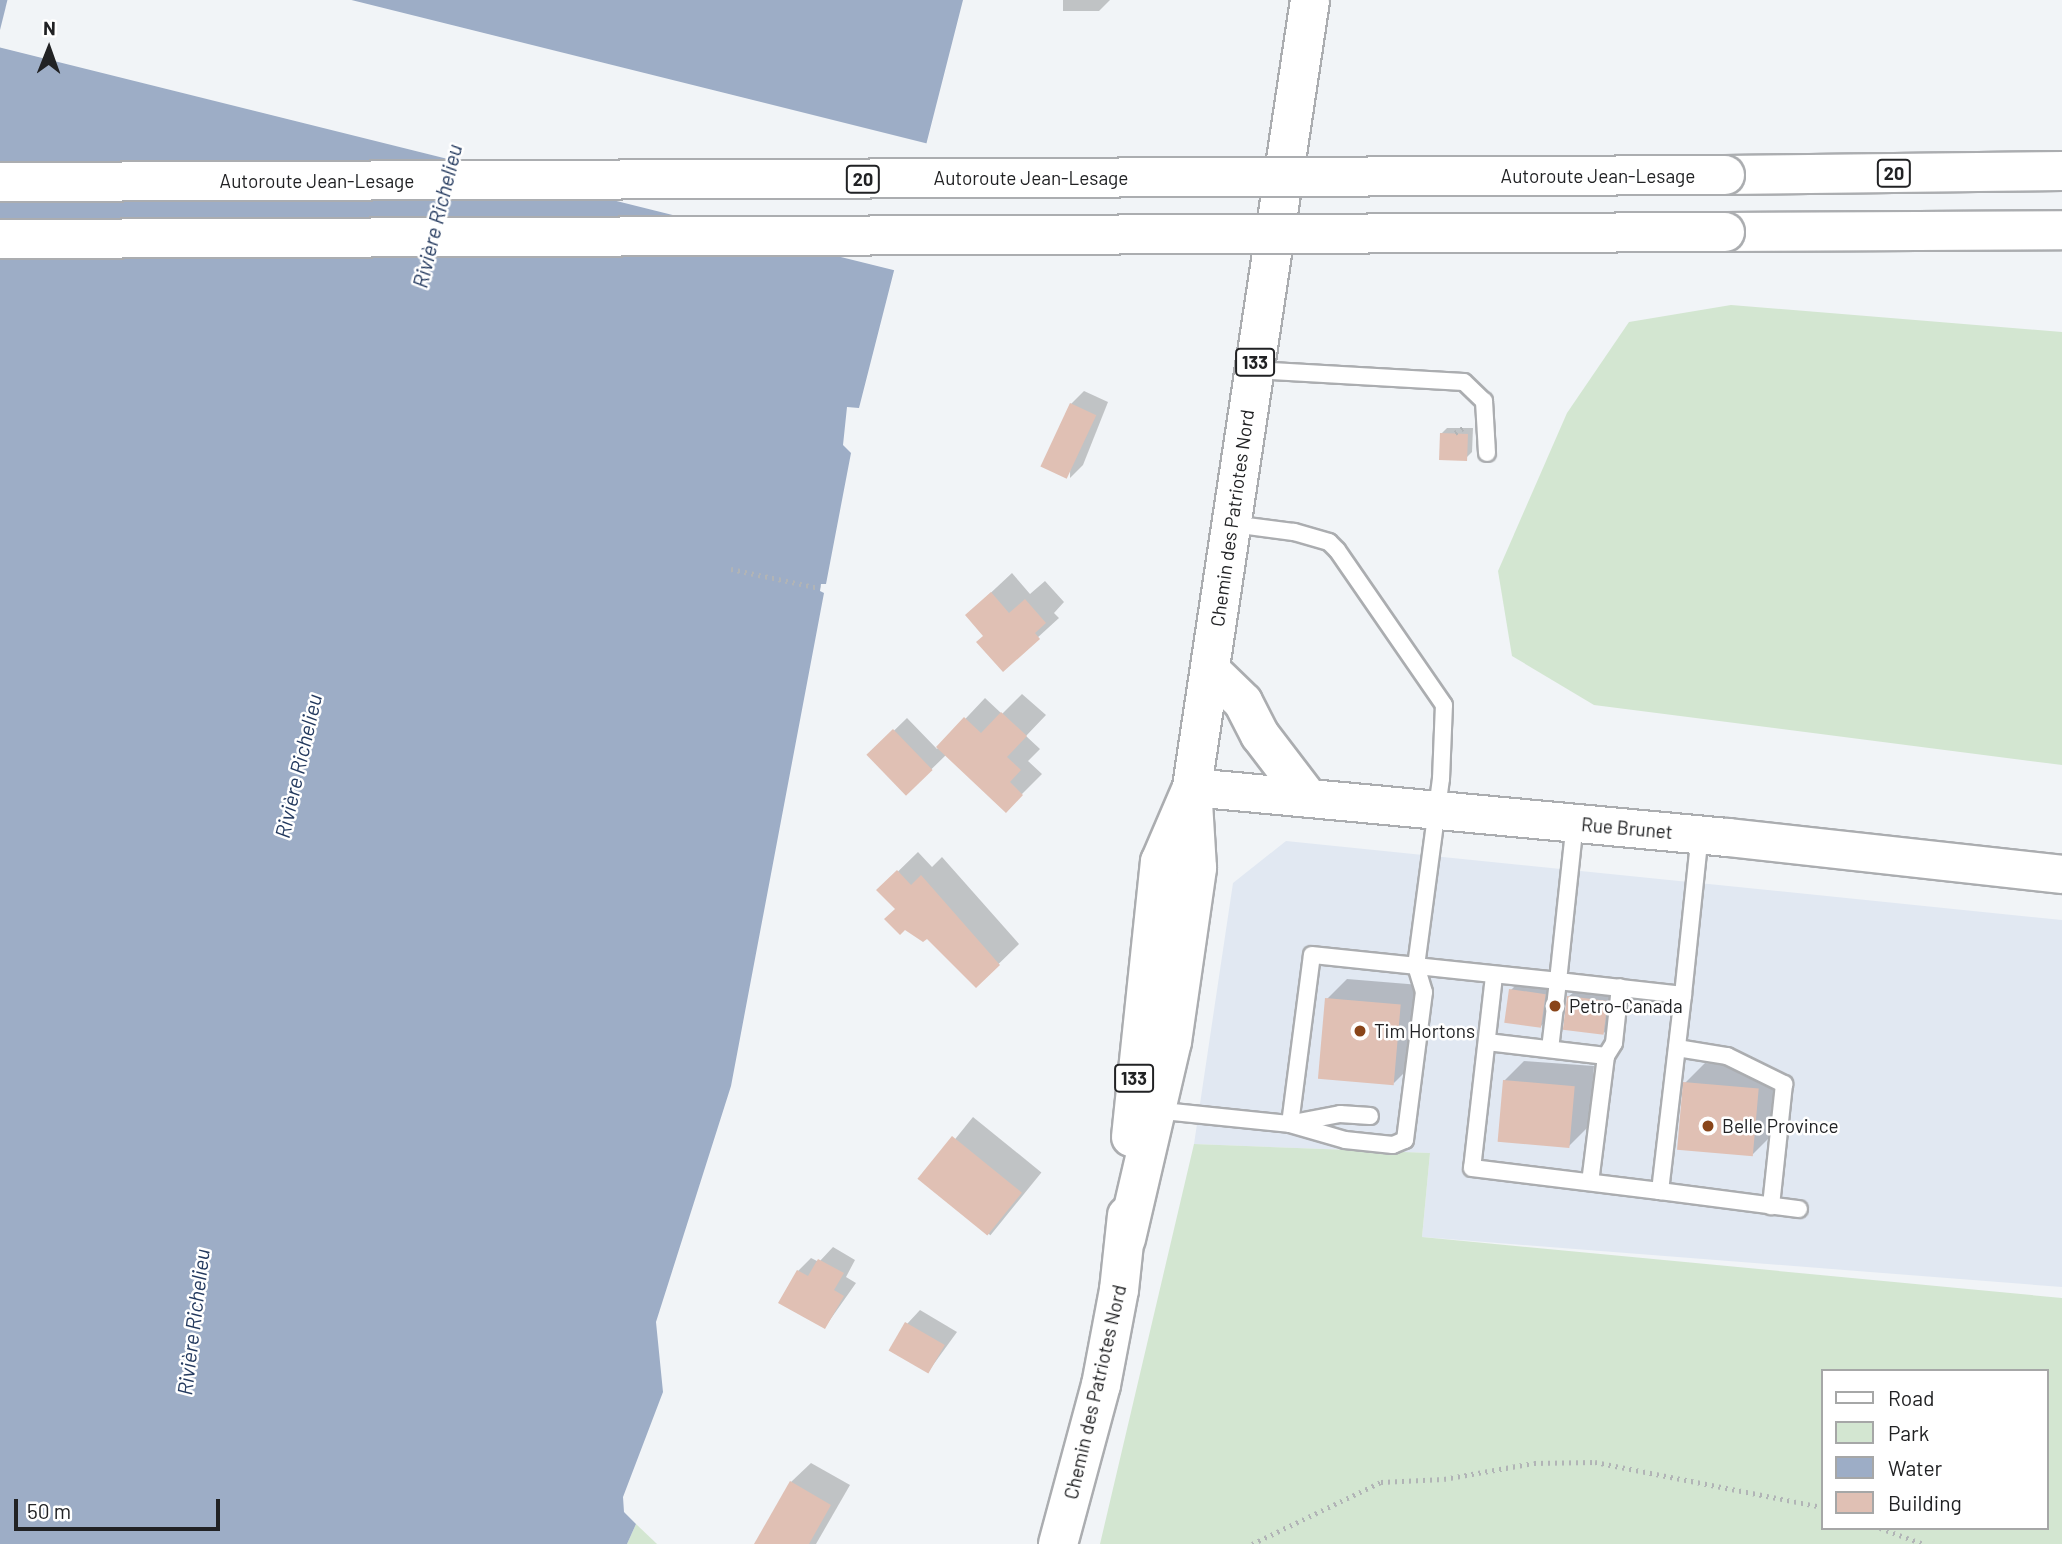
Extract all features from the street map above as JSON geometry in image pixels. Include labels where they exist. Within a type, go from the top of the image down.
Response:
[{"type":"main road","name":"Chemin des Patriotes Nord","points":[[1058,1544],[1101,1385],[1126,1239],[1144,1109],[1160,862],[1192,787],[1310,0]]},
{"type":"main road","name":"Autoroute Jean-Lesage","points":[[0,182],[1725,176],[2062,171]]},
{"type":"main road","points":[[0,239],[2062,230]]},
{"type":"main road","points":[[1210,670],[1243,702],[1261,735],[1308,798]]},
{"type":"street","name":"Rue Brunet","points":[[1192,787],[1700,834],[2062,874]]},
{"type":"lane","points":[[1254,370],[1464,382],[1484,401],[1487,453]]},
{"type":"lane","points":[[1144,1109],[1290,1124],[1345,1140],[1393,1145],[1405,1140],[1424,992],[1416,966],[1437,810],[1444,705],[1329,542],[1285,530],[1232,524]]},
{"type":"lane","points":[[1550,1049],[1575,823]]},
{"type":"lane","points":[[1660,1191],[1700,834]]},
{"type":"lane","points":[[1290,1124],[1312,955],[1683,995]]},
{"type":"lane","points":[[1494,976],[1472,1168],[1799,1209]]},
{"type":"lane","points":[[1590,1182],[1606,1056],[1614,1043],[1620,987]]},
{"type":"lane","points":[[1487,1042],[1606,1056]]},
{"type":"lane","points":[[1677,1048],[1727,1056],[1784,1084],[1772,1206]]},
{"type":"lane","points":[[1290,1124],[1340,1114],[1370,1116]]},
{"type":"path","points":[[731,569],[820,588]]},
{"type":"path","points":[[1252,1544],[1381,1482],[1444,1479],[1534,1463],[1595,1462],[1820,1507]]},
{"type":"path","points":[[1886,1530],[1924,1544]]},
{"type":"shaded area","points":[[1286,841],[2062,920],[2062,1287],[1422,1237],[1430,1153],[1194,1144],[1233,883]]},
{"type":"green space","points":[[1731,305],[2062,332],[2062,765],[1594,705],[1512,656],[1498,571],[1567,413],[1629,322]]},
{"type":"green space","points":[[1194,1144],[1430,1153],[1422,1237],[2062,1298],[2062,1544],[1100,1544]]},
{"type":"green space","points":[[636,1524],[657,1544],[627,1544]]},
{"type":"water","name":"Rivière Richelieu","points":[[0,0],[963,0],[859,408],[847,407],[843,445],[851,453],[826,584],[821,584],[820,591],[824,593],[731,1086],[656,1322],[663,1392],[623,1497],[624,1512],[636,1524],[627,1544],[0,1544]]},
{"type":"pier","points":[[7,0],[351,0],[929,144],[897,271],[0,47],[0,30]]},
{"type":"building","points":[[1070,403],[1096,415],[1067,479],[1040,466]]},
{"type":"building","points":[[1440,433],[1468,434],[1467,461],[1439,460]]},
{"type":"building","points":[[991,592],[1009,613],[1025,599],[1046,623],[1035,633],[1040,639],[1003,672],[976,642],[983,636],[965,615]]},
{"type":"building","points":[[1001,712],[1027,736],[1007,757],[1021,770],[1010,782],[1023,795],[1006,813],[936,747],[964,717],[981,733]]},
{"type":"building","points":[[893,729],[933,770],[906,796],[866,755]]},
{"type":"building","points":[[897,870],[911,885],[921,875],[1000,965],[976,988],[927,939],[923,942],[905,930],[900,935],[884,919],[895,909],[876,890]]},
{"type":"building","points":[[1509,989],[1546,994],[1541,1028],[1504,1023]]},
{"type":"building","points":[[1567,996],[1608,1001],[1604,1035],[1563,1030]]},
{"type":"building","points":[[1325,998],[1401,1005],[1394,1085],[1318,1079]]},
{"type":"building","points":[[1503,1080],[1575,1086],[1569,1148],[1498,1142]]},
{"type":"building","points":[[1683,1082],[1759,1089],[1753,1156],[1677,1150]]},
{"type":"building","points":[[952,1136],[1022,1193],[987,1235],[917,1179]]},
{"type":"building","points":[[818,1259],[844,1273],[834,1290],[844,1296],[825,1329],[778,1303],[797,1270],[808,1276]]},
{"type":"building","points":[[905,1322],[945,1345],[928,1374],[888,1351]]},
{"type":"building","points":[[790,1481],[831,1505],[809,1544],[754,1544]]},
{"type":"place","name":"Petro-Canada","points":[[1555,1006]]},
{"type":"place","name":"Tim Hortons","points":[[1360,1031]]},
{"type":"place","name":"Belle Province","points":[[1708,1126]]}]
